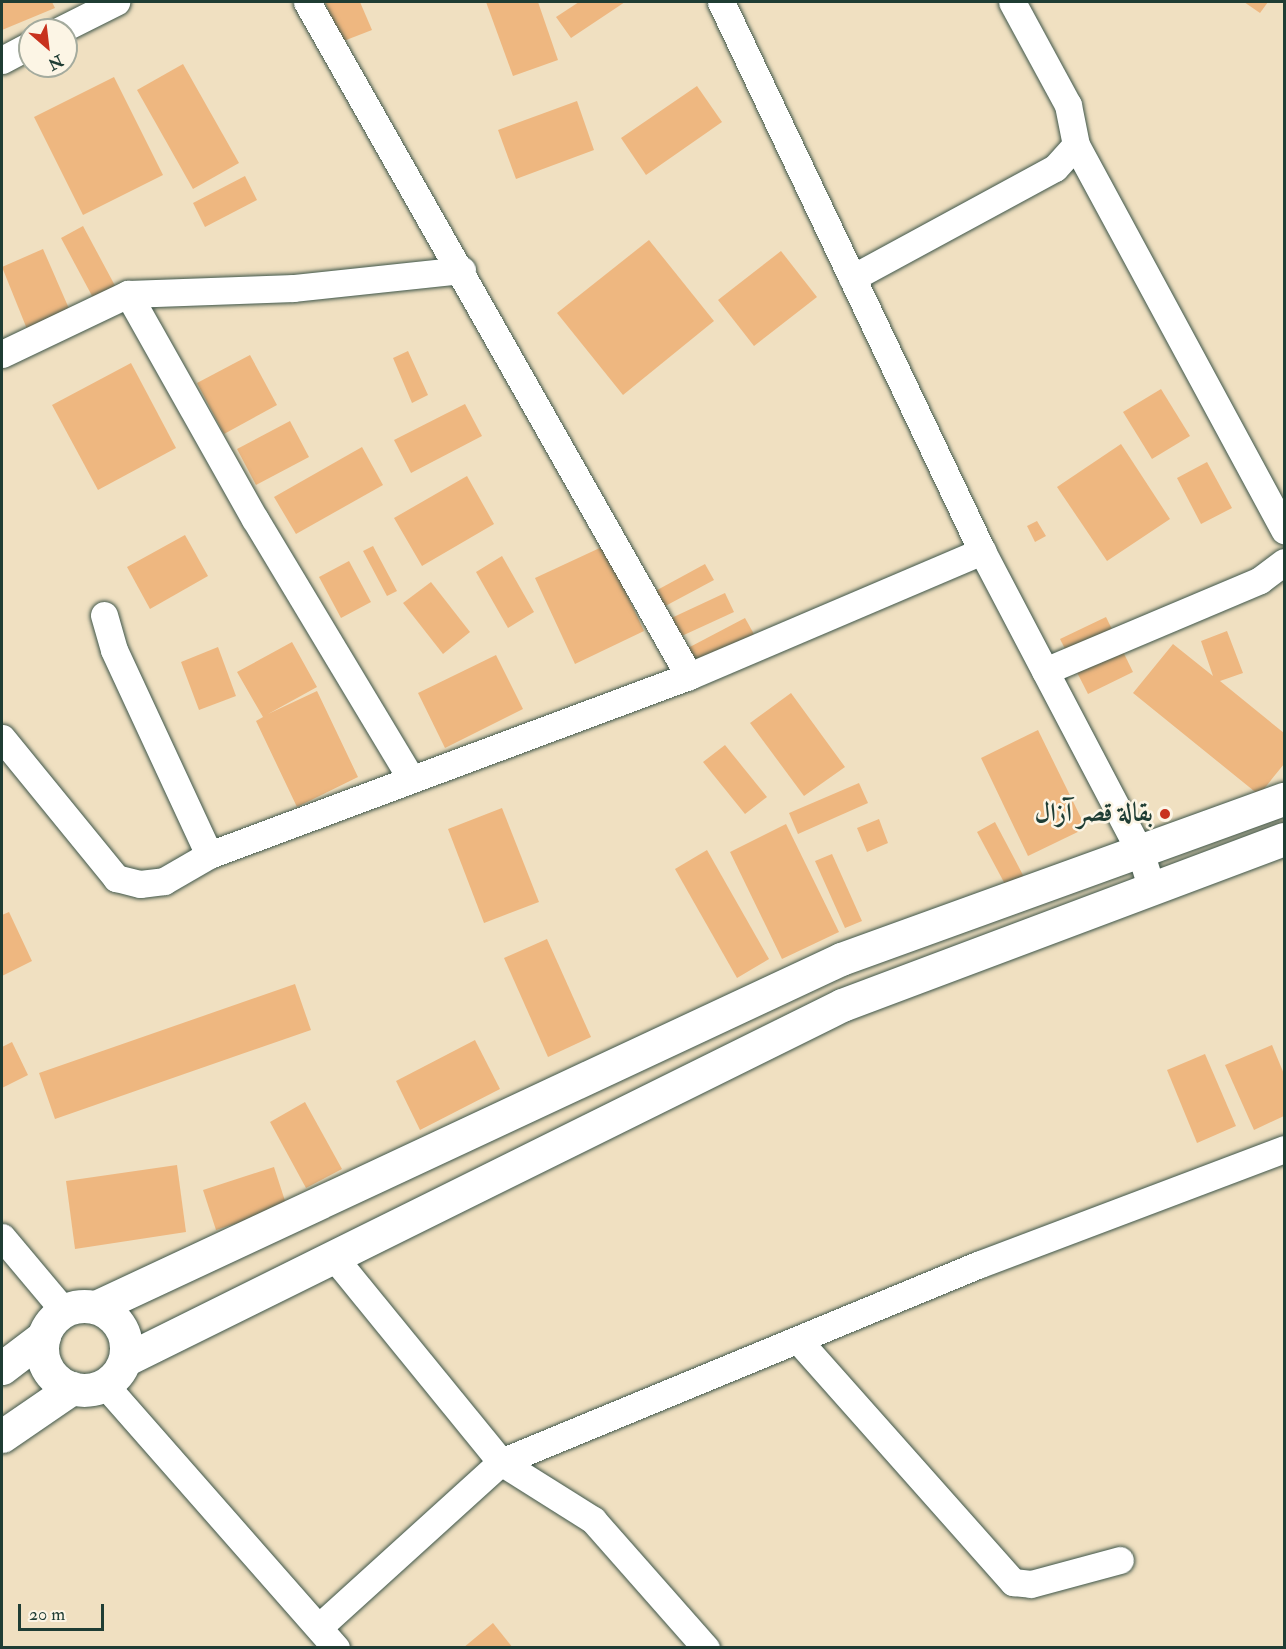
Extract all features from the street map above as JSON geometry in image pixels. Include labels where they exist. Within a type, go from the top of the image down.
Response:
[{"type":"street","points":[[78,21],[116,2]]},
{"type":"street","points":[[307,2],[462,270],[689,675]]},
{"type":"street","points":[[722,2],[982,551],[1141,854],[1151,886]]},
{"type":"street","points":[[1012,2],[1068,105],[1076,145],[1284,530]]},
{"type":"street","points":[[2,60],[18,51]]},
{"type":"street","points":[[852,278],[1055,168],[1076,145]]},
{"type":"street","points":[[2,354],[128,294],[294,288],[462,270]]},
{"type":"street","points":[[128,294],[255,519],[411,779]]},
{"type":"street","points":[[2,738],[116,878],[140,884],[165,881],[209,855],[689,675],[982,551]]},
{"type":"street","points":[[1045,671],[1260,580],[1284,562]]},
{"type":"street","points":[[104,615],[114,650],[209,855]]},
{"type":"street","points":[[96,1307],[841,959],[1141,854],[1284,799]]},
{"type":"street","points":[[125,1360],[842,1005],[1151,886],[1284,839]]},
{"type":"street","points":[[319,1627],[501,1462],[980,1264],[1284,1149]]},
{"type":"street","points":[[2,1237],[64,1311]]},
{"type":"street","points":[[333,1256],[501,1462],[593,1520],[706,1647]]},
{"type":"street","points":[[80,1306],[96,1307],[111,1315],[122,1327],[127,1343],[125,1360],[117,1374],[105,1385],[89,1390],[72,1388],[57,1381],[47,1368],[42,1352],[44,1336],[51,1321],[64,1311],[80,1306]]},
{"type":"street","points":[[2,1368],[44,1336]]},
{"type":"street","points":[[798,1340],[1013,1582],[1031,1584],[1120,1560]]},
{"type":"street","points":[[105,1385],[336,1647]]},
{"type":"street","points":[[2,1436],[72,1388]]},
{"type":"building","points":[[2,2],[52,2],[55,8],[31,18],[18,18],[18,23],[2,30]]},
{"type":"building","points":[[325,2],[360,2],[372,30],[341,42]]},
{"type":"building","points":[[486,2],[538,2],[558,60],[513,76]]},
{"type":"building","points":[[579,2],[625,2],[571,38],[556,17]]},
{"type":"building","points":[[1244,2],[1268,2],[1260,13]]},
{"type":"building","points":[[183,64],[239,163],[193,189],[137,90]]},
{"type":"building","points":[[114,77],[163,175],[83,215],[34,117]]},
{"type":"building","points":[[697,86],[722,122],[646,175],[621,138]]},
{"type":"building","points":[[577,101],[594,150],[516,179],[498,130]]},
{"type":"building","points":[[245,176],[257,200],[205,227],[193,203]]},
{"type":"building","points":[[83,226],[120,295],[98,307],[61,238]]},
{"type":"building","points":[[649,240],[714,321],[623,395],[557,313]]},
{"type":"building","points":[[43,249],[74,320],[31,339],[2,267]]},
{"type":"building","points":[[781,251],[817,297],[754,346],[718,300]]},
{"type":"building","points":[[408,351],[428,395],[412,403],[393,358]]},
{"type":"building","points":[[250,355],[277,405],[224,434],[197,383]]},
{"type":"building","points":[[131,363],[176,448],[98,490],[52,405]]},
{"type":"building","points":[[1161,389],[1190,436],[1152,459],[1123,412]]},
{"type":"building","points":[[465,404],[482,436],[411,473],[394,440]]},
{"type":"building","points":[[290,421],[309,457],[256,485],[237,449]]},
{"type":"building","points":[[1121,444],[1170,519],[1107,561],[1057,487]]},
{"type":"building","points":[[362,447],[383,485],[296,534],[274,497]]},
{"type":"building","points":[[1207,462],[1232,508],[1201,524],[1177,478]]},
{"type":"building","points":[[467,476],[494,524],[422,566],[394,518]]},
{"type":"building","points":[[1037,521],[1046,536],[1035,542],[1027,526]]},
{"type":"building","points":[[185,535],[208,576],[150,609],[127,567]]},
{"type":"building","points":[[373,546],[397,591],[387,596],[363,551]]},
{"type":"building","points":[[604,546],[644,631],[575,664],[535,578]]},
{"type":"building","points":[[502,556],[534,612],[508,628],[476,572]]},
{"type":"building","points":[[349,561],[371,602],[341,618],[319,577]]},
{"type":"building","points":[[705,564],[714,580],[656,611],[648,595]]},
{"type":"building","points":[[431,582],[470,632],[443,654],[403,603]]},
{"type":"building","points":[[725,593],[734,612],[673,640],[665,621]]},
{"type":"building","points":[[1106,617],[1133,672],[1088,694],[1060,639]]},
{"type":"building","points":[[745,618],[764,652],[705,683],[686,649]]},
{"type":"building","points":[[1227,631],[1243,673],[1220,681],[1284,733],[1284,764],[1259,795],[1133,693],[1173,644],[1213,676],[1201,641]]},
{"type":"building","points":[[292,642],[317,687],[268,714],[317,691],[358,777],[297,807],[256,721],[263,717],[237,672]]},
{"type":"building","points":[[218,647],[236,696],[199,710],[181,662]]},
{"type":"building","points":[[496,655],[523,709],[445,748],[418,693]]},
{"type":"building","points":[[791,693],[845,767],[804,796],[750,723]]},
{"type":"building","points":[[1038,730],[1086,828],[1028,856],[981,758]]},
{"type":"building","points":[[725,745],[767,797],[745,814],[703,762]]},
{"type":"building","points":[[859,783],[868,803],[798,834],[789,813]]},
{"type":"building","points":[[502,808],[539,902],[484,923],[448,829]]},
{"type":"building","points":[[879,819],[888,843],[867,852],[857,828]]},
{"type":"building","points":[[995,822],[1024,877],[1006,886],[977,832]]},
{"type":"building","points":[[786,824],[839,932],[782,959],[730,852]]},
{"type":"building","points":[[707,850],[769,959],[737,978],[675,869]]},
{"type":"building","points":[[832,854],[862,921],[845,928],[815,861]]},
{"type":"building","points":[[9,912],[32,961],[2,976],[2,915]]},
{"type":"building","points":[[547,939],[591,1037],[548,1057],[504,958]]},
{"type":"building","points":[[295,984],[311,1030],[55,1119],[39,1073]]},
{"type":"building","points":[[475,1040],[500,1089],[420,1130],[396,1081]]},
{"type":"building","points":[[12,1042],[28,1075],[2,1088],[2,1047]]},
{"type":"building","points":[[1272,1045],[1284,1074],[1284,1116],[1254,1130],[1225,1065]]},
{"type":"building","points":[[1205,1054],[1236,1126],[1197,1143],[1167,1070]]},
{"type":"building","points":[[305,1102],[342,1169],[306,1188],[270,1122]]},
{"type":"building","points":[[177,1165],[186,1232],[75,1249],[66,1181]]},
{"type":"building","points":[[274,1167],[287,1207],[216,1230],[203,1190]]},
{"type":"building","points":[[493,1623],[513,1648],[463,1648]]},
{"type":"place","name":"بقالة قصر آزال","points":[[1165,814]]}]
